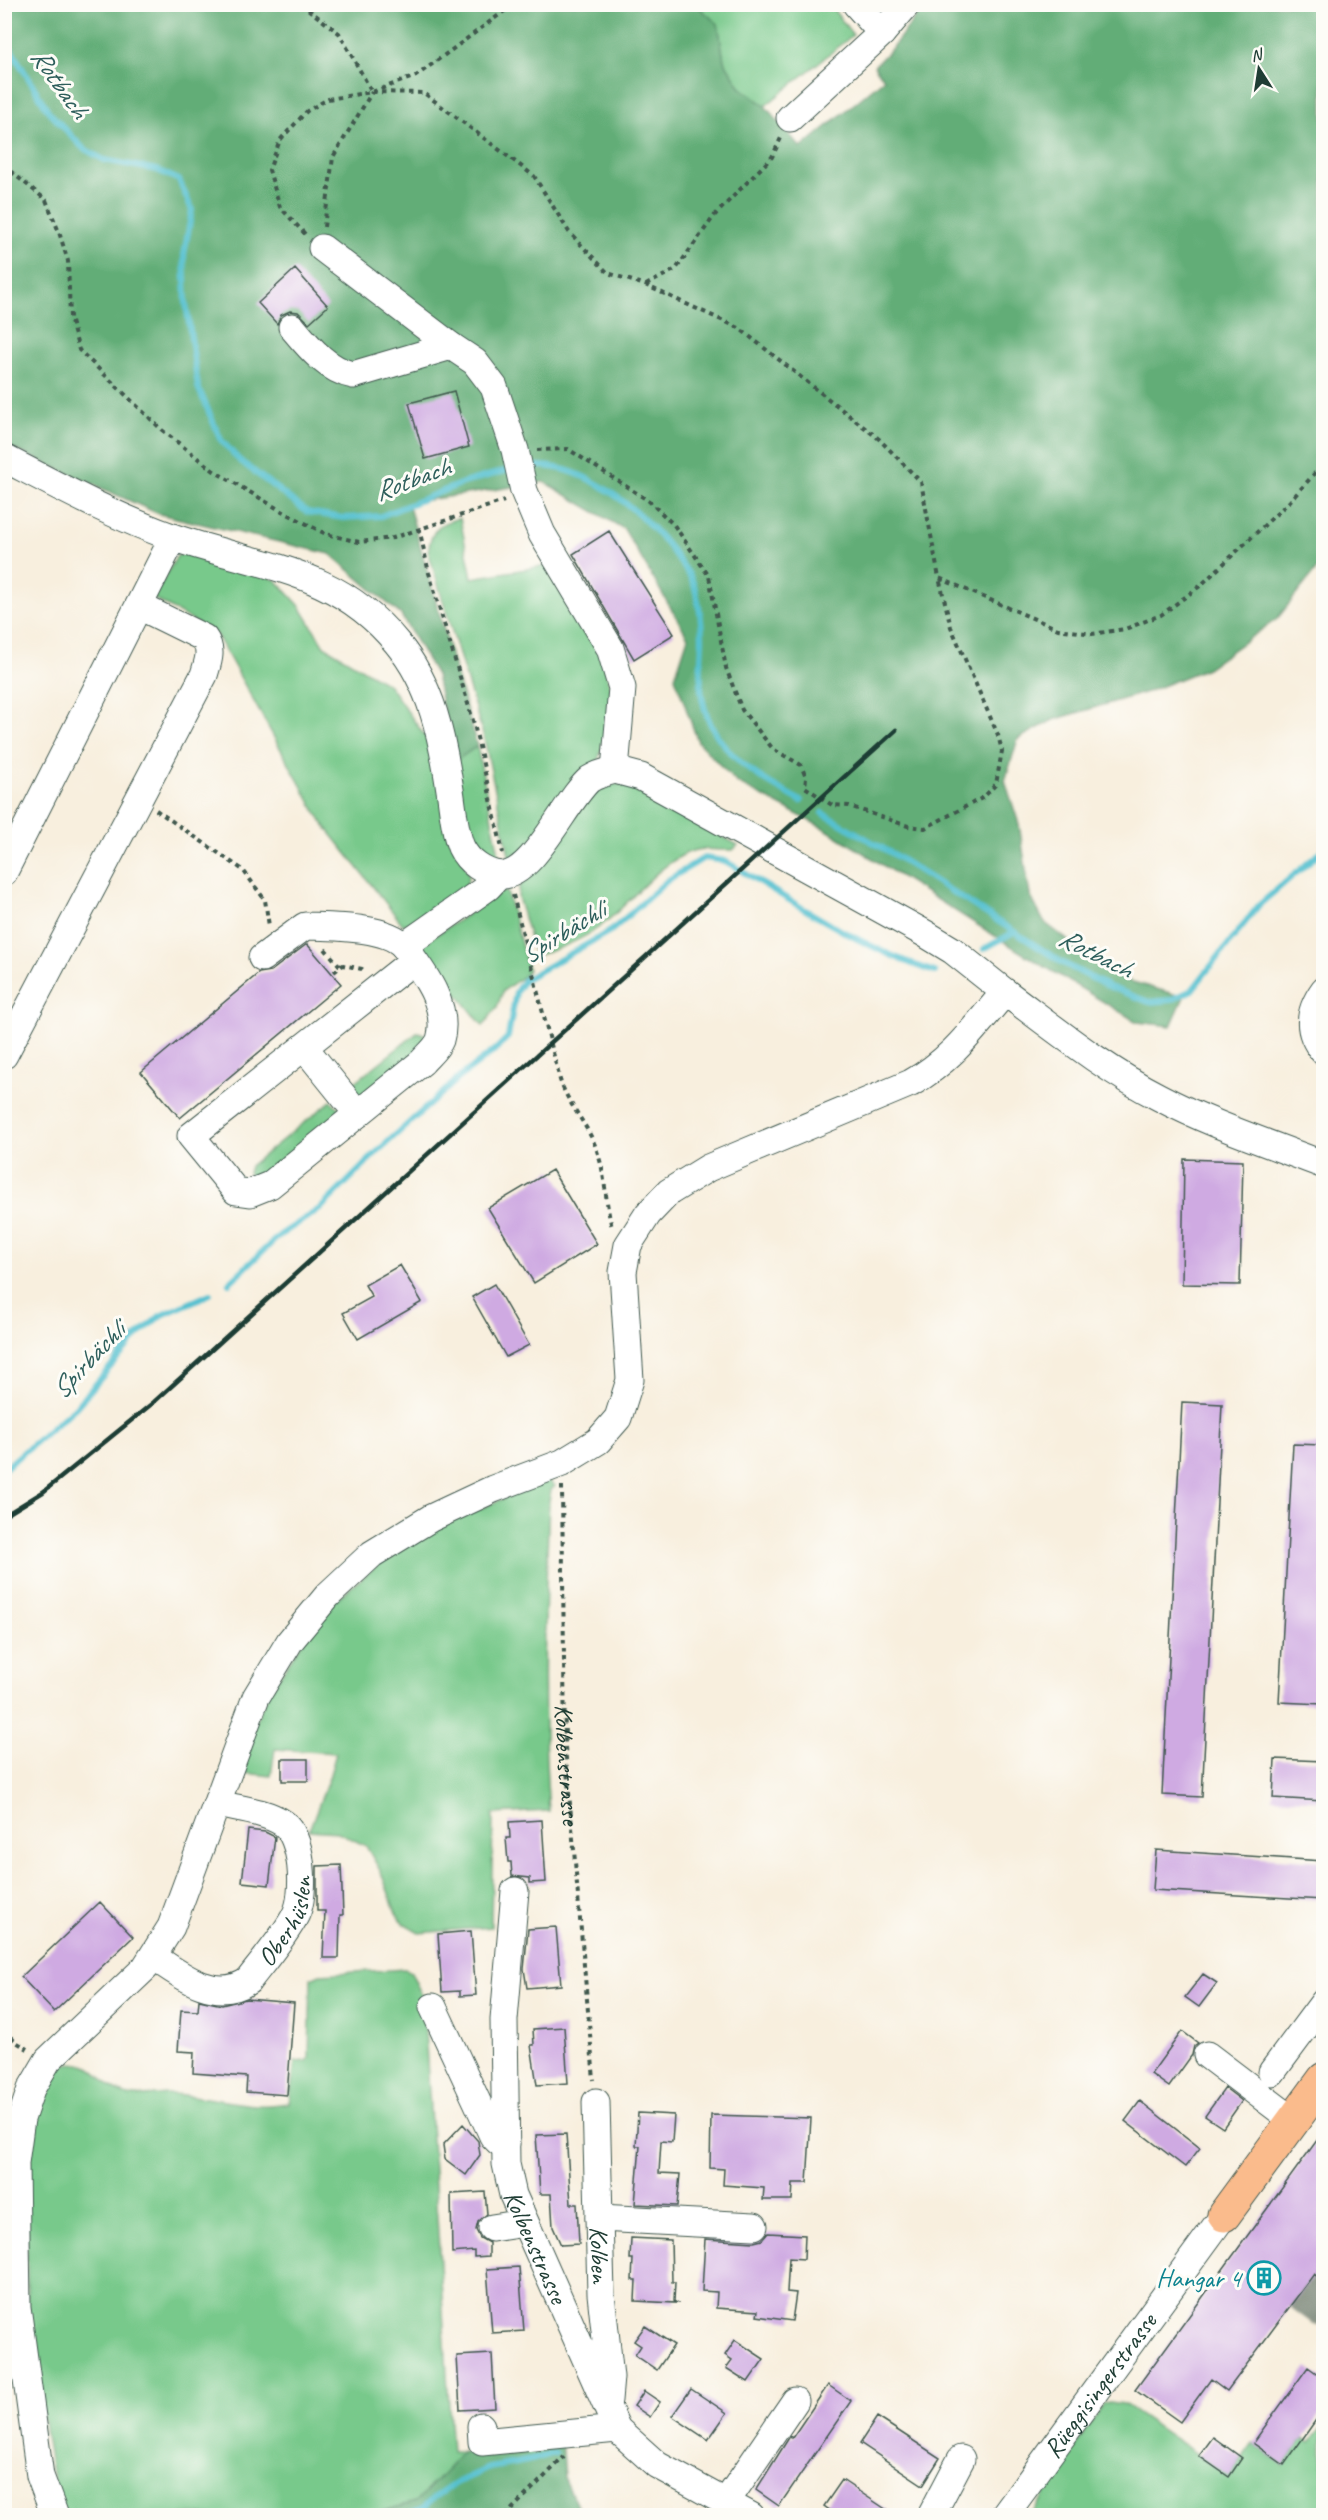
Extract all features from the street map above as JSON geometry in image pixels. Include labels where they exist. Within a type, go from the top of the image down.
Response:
[{"type":"main road","name":"Rüeggisingerstrasse","points":[[1224,2215],[1323,2079]]},
{"type":"street","points":[[855,4],[882,33]]},
{"type":"street","points":[[790,118],[882,33],[907,4]]},
{"type":"street","points":[[322,248],[475,362],[494,387],[515,450],[524,492],[542,534],[610,648],[622,688],[615,770]]},
{"type":"street","points":[[292,327],[311,350],[331,366],[353,375],[451,346]]},
{"type":"street","points":[[4,458],[107,512],[173,538],[264,563],[318,582],[342,593],[363,608],[381,624],[414,665],[431,704],[443,744],[455,826],[461,848],[470,861],[481,869],[503,875]]},
{"type":"street","points":[[4,873],[173,538]]},
{"type":"street","points":[[4,1055],[204,675],[209,657],[209,645],[204,638],[139,606]]},
{"type":"street","points":[[262,958],[305,926],[345,928],[389,935],[409,953],[427,976],[443,1018],[439,1042],[422,1062],[270,1185],[250,1193],[236,1191],[191,1136],[378,989],[409,953],[488,886],[503,875],[526,864],[578,791],[592,778],[603,772],[615,770],[641,777],[924,933],[952,950],[1005,992],[1120,1075],[1158,1097],[1197,1116],[1323,1165]]},
{"type":"street","points":[[1323,990],[1311,1013],[1310,1025],[1311,1035],[1323,1052]]},
{"type":"street","points":[[55,2516],[40,2476],[17,2307],[15,2163],[21,2119],[31,2089],[52,2056],[146,1968],[171,1927],[256,1697],[290,1641],[328,1594],[372,1554],[430,1518],[493,1489],[562,1462],[598,1441],[618,1418],[630,1380],[623,1272],[628,1245],[648,1214],[669,1192],[708,1168],[931,1072],[948,1059],[1005,992]]},
{"type":"street","points":[[304,1047],[358,1114]]},
{"type":"street","name":"Oberhüslen","points":[[154,1957],[202,1987],[224,1989],[242,1986],[248,1981],[296,1914],[301,1896],[300,1855],[292,1832],[283,1823],[266,1815],[218,1804]]},
{"type":"street","name":"Kolbenstrasse","points":[[515,1891],[504,2020],[506,2164],[513,2195],[612,2418],[657,2465],[752,2516]]},
{"type":"street","points":[[1272,2072],[1323,2002]]},
{"type":"street","points":[[433,2007],[493,2136],[499,2142],[506,2143]]},
{"type":"street","points":[[1207,2055],[1293,2121]]},
{"type":"street","name":"Kolben","points":[[596,2102],[601,2294],[612,2418]]},
{"type":"street","name":"Rüeggisingerstrasse","points":[[1004,2516],[1025,2483],[1224,2215]]},
{"type":"street","points":[[599,2218],[754,2226]]},
{"type":"street","points":[[492,2228],[525,2223]]},
{"type":"street","points":[[726,2502],[795,2401]]},
{"type":"street","points":[[481,2426],[482,2442],[582,2433],[612,2418]]},
{"type":"street","points":[[930,2516],[961,2459]]},
{"type":"path","points":[[301,4],[339,33],[372,92]]},
{"type":"path","points":[[322,248],[333,157],[372,92],[416,76],[514,4]]},
{"type":"path","points":[[322,248],[307,236],[280,207],[269,170],[280,140],[308,111],[328,99],[372,92],[424,93],[534,176],[569,232],[608,273],[645,285],[739,328],[879,439],[921,482],[939,578],[951,627],[998,735],[1002,751],[996,784],[984,797],[926,828],[908,826],[849,806],[832,805],[805,787],[806,778],[801,765],[773,749],[742,710],[726,668],[709,576],[674,525],[649,501],[568,449],[515,450]]},
{"type":"path","points":[[645,285],[676,269],[715,214],[772,157],[790,118]]},
{"type":"path","points":[[4,166],[46,200],[68,261],[70,318],[79,350],[162,430],[214,471],[326,534],[359,542],[393,538],[524,492]]},
{"type":"path","points":[[939,578],[1058,629],[1092,634],[1125,629],[1161,615],[1200,586],[1290,501],[1323,463]]},
{"type":"path","points":[[418,528],[474,724],[503,875],[531,963],[565,1095],[588,1127],[598,1154],[612,1226],[628,1245]]},
{"type":"path","points":[[140,798],[243,870],[265,900]]},
{"type":"path","points":[[327,951],[340,966]]},
{"type":"path","points":[[334,972],[340,966],[350,965],[362,969],[378,989]]},
{"type":"path","name":"Kolbenstrasse","points":[[562,1462],[565,1747],[596,2102]]},
{"type":"path","points":[[4,2031],[16,2042],[34,2052],[52,2056]]},
{"type":"path","points":[[505,2516],[572,2448],[582,2433]]},
{"type":"green space","points":[[5,5],[696,5],[718,24],[724,61],[741,88],[765,106],[801,148],[884,79],[874,66],[891,49],[925,5],[1323,5],[1323,561],[1277,619],[1207,668],[1147,692],[1053,720],[1018,739],[1005,781],[1019,824],[1030,895],[1044,922],[1116,977],[1184,997],[1171,1026],[1137,1022],[1022,953],[827,830],[737,783],[698,742],[675,677],[688,637],[624,529],[544,482],[408,503],[477,746],[454,762],[436,675],[401,615],[330,554],[159,514],[5,445]]},
{"type":"green space","points":[[696,5],[830,5],[853,35],[765,106],[741,88],[724,61],[718,24]]},
{"type":"green space","points":[[460,518],[472,578],[550,565],[605,663],[611,691],[606,734],[598,761],[520,855],[516,853],[510,860],[484,738],[428,551],[437,528],[446,522]]},
{"type":"green space","points":[[193,551],[276,580],[299,605],[324,646],[389,685],[434,749],[469,875],[465,892],[419,920],[403,925],[321,821],[216,634],[153,598],[177,556]]},
{"type":"green space","points":[[477,746],[500,862],[478,853],[469,842],[454,762]]},
{"type":"green space","points":[[610,784],[622,784],[634,789],[738,845],[733,850],[693,851],[674,860],[651,878],[598,928],[568,945],[535,956],[518,897],[519,887],[585,800]]},
{"type":"green space","points":[[503,891],[507,892],[528,969],[525,975],[503,991],[497,1007],[483,1026],[419,946]]},
{"type":"green space","points":[[418,1032],[427,1035],[429,1042],[362,1098],[349,1087]]},
{"type":"green space","points":[[331,1101],[343,1112],[258,1181],[254,1180],[248,1173],[250,1166]]},
{"type":"green space","points":[[547,1479],[555,1486],[551,1490],[549,1501],[545,1617],[544,1695],[549,1811],[493,1814],[491,1927],[419,1933],[405,1925],[396,1913],[381,1872],[366,1846],[338,1832],[309,1830],[336,1753],[275,1749],[271,1776],[244,1773],[234,1797],[252,1729],[269,1692],[325,1609],[405,1542]]},
{"type":"green space","points":[[406,1969],[411,1972],[423,1998],[452,2452],[463,2452],[416,2502],[366,2516],[64,2515],[56,2499],[27,2312],[27,2142],[35,2104],[58,2065],[83,2064],[116,2090],[130,2095],[181,2095],[261,2105],[289,2103],[295,2062],[307,2061],[309,2058],[311,1978],[320,1974]]},
{"type":"green space","points":[[1104,2403],[1124,2404],[1229,2476],[1253,2443],[1284,2465],[1303,2438],[1310,2442],[1323,2425],[1323,2515],[1029,2516]]},
{"type":"green space","points":[[561,2439],[564,2477],[581,2515],[366,2516],[416,2502],[463,2452]]},
{"type":"building","points":[[295,269],[328,306],[309,323],[298,312],[290,311],[281,315],[277,324],[258,303]]},
{"type":"building","points":[[454,391],[469,447],[425,459],[409,403]]},
{"type":"building","points":[[609,531],[674,634],[634,659],[573,554]]},
{"type":"building","points":[[307,944],[341,984],[180,1118],[141,1072],[259,973],[271,971]]},
{"type":"building","points":[[1184,1159],[1243,1161],[1240,1285],[1182,1284]]},
{"type":"building","points":[[552,1170],[597,1244],[534,1283],[488,1208]]},
{"type":"building","points":[[400,1265],[422,1302],[358,1339],[343,1313],[372,1297],[365,1285]]},
{"type":"building","points":[[494,1284],[529,1345],[506,1357],[472,1297]]},
{"type":"building","points":[[1182,1402],[1222,1404],[1202,1797],[1162,1795]]},
{"type":"building","points":[[1293,1444],[1323,1445],[1323,1704],[1279,1702]]},
{"type":"building","points":[[282,1759],[308,1759],[308,1781],[282,1781]]},
{"type":"building","points":[[1275,1759],[1323,1761],[1323,1801],[1273,1798]]},
{"type":"building","points":[[542,1820],[546,1882],[530,1883],[530,1878],[512,1876],[506,1838],[510,1838],[509,1822]]},
{"type":"building","points":[[248,1830],[265,1832],[275,1837],[269,1885],[242,1882]]},
{"type":"building","points":[[1156,1850],[1323,1861],[1323,1900],[1153,1890]]},
{"type":"building","points":[[341,1865],[343,1915],[340,1915],[339,1958],[323,1958],[325,1911],[317,1911],[317,1866]]},
{"type":"building","points":[[100,1902],[133,1937],[54,2012],[21,1977]]},
{"type":"building","points":[[556,1927],[561,1985],[527,1988],[524,1969],[528,1929]]},
{"type":"building","points":[[471,1931],[476,1995],[460,1996],[460,1991],[442,1992],[438,1934]]},
{"type":"building","points":[[1203,1974],[1217,1983],[1199,2007],[1185,1997]]},
{"type":"building","points":[[246,1999],[294,2003],[287,2095],[246,2092],[247,2077],[193,2073],[194,2052],[178,2051],[181,2010],[198,2011],[199,2000],[222,2005]]},
{"type":"building","points":[[564,2027],[568,2083],[537,2085],[531,2045],[534,2045],[533,2029]]},
{"type":"building","points":[[1182,2031],[1198,2043],[1169,2087],[1151,2074]]},
{"type":"building","points":[[1225,2088],[1242,2101],[1223,2128],[1205,2116]]},
{"type":"building","points":[[1140,2101],[1200,2148],[1185,2167],[1125,2121]]},
{"type":"building","points":[[638,2113],[674,2115],[672,2142],[661,2141],[659,2173],[680,2174],[677,2206],[635,2204],[640,2146],[636,2146]]},
{"type":"building","points":[[711,2115],[811,2118],[807,2183],[793,2183],[792,2200],[763,2200],[764,2188],[723,2185],[724,2169],[710,2168]]},
{"type":"building","points":[[463,2124],[478,2141],[480,2155],[466,2175],[445,2159],[443,2145]]},
{"type":"building","name":"Hangar 4","points":[[1323,2132],[1323,2281],[1314,2274],[1227,2391],[1211,2379],[1180,2422],[1135,2390]]},
{"type":"building","points":[[566,2134],[571,2204],[577,2204],[579,2244],[561,2245],[553,2227],[551,2194],[540,2194],[536,2135]]},
{"type":"building","points":[[485,2192],[487,2214],[478,2222],[476,2230],[480,2238],[489,2243],[489,2256],[474,2257],[474,2251],[452,2253],[451,2194]]},
{"type":"building","points":[[768,2233],[805,2235],[804,2259],[789,2258],[787,2292],[796,2293],[792,2321],[757,2316],[758,2311],[716,2308],[717,2292],[702,2291],[705,2239],[754,2242],[762,2240]]},
{"type":"building","points":[[631,2238],[671,2240],[672,2282],[675,2282],[674,2301],[677,2303],[635,2301],[636,2280],[632,2280],[633,2259],[630,2259]]},
{"type":"building","points":[[519,2267],[524,2331],[492,2333],[487,2269]]},
{"type":"building","points":[[645,2326],[674,2345],[657,2370],[635,2355],[641,2346],[634,2341]]},
{"type":"building","points":[[735,2340],[764,2359],[748,2382],[726,2368],[732,2360],[725,2355]]},
{"type":"building","points":[[492,2354],[495,2408],[460,2410],[457,2356]]},
{"type":"building","points":[[1308,2367],[1323,2378],[1323,2410],[1284,2465],[1253,2443]]},
{"type":"building","points":[[828,2385],[851,2401],[779,2506],[756,2490],[790,2436],[792,2438]]},
{"type":"building","points":[[691,2389],[727,2413],[708,2440],[672,2416]]},
{"type":"building","points":[[644,2391],[660,2402],[650,2417],[634,2406]]},
{"type":"building","points":[[877,2417],[940,2458],[923,2485],[860,2443]]},
{"type":"building","points":[[1213,2437],[1242,2458],[1229,2477],[1199,2456]]},
{"type":"building","points":[[842,2480],[896,2516],[838,2516],[824,2506]]},
{"type":"waterway","name":"Rotbach","points":[[4,38],[49,112],[83,148],[104,160],[157,170],[179,180],[192,210],[184,255],[186,303],[198,387],[221,440],[239,460],[307,512],[343,518],[381,516],[463,483],[512,469]]},
{"type":"waterway","name":"Rotbach","points":[[525,467],[547,467],[569,471],[590,480],[631,507],[664,541],[689,574],[696,591],[702,632],[702,694],[712,727],[720,740],[739,761],[762,779],[801,801]]},
{"type":"waterway","name":"Rotbach","points":[[822,813],[893,854],[1063,963],[1107,986],[1149,1002],[1171,1000],[1192,990],[1259,905],[1324,849]]},
{"type":"waterway","name":"Spirbächli","points":[[229,1283],[280,1235],[321,1208],[379,1150],[508,1037],[516,992],[524,980],[612,930],[668,880],[704,858],[725,861],[853,937],[935,972]]},
{"type":"waterway","points":[[984,949],[1014,932]]},
{"type":"waterway","name":"Spirbächli","points":[[4,1469],[76,1407],[136,1337],[160,1316],[210,1294]]},
{"type":"waterway","points":[[404,2516],[423,2509],[432,2499],[456,2483],[489,2468],[555,2453]]},
{"type":"taxiway","points":[[1309,2289],[1324,2300]]},
{"type":"railway","points":[[4,1516],[43,1492],[154,1402],[896,730]]},
{"type":"place","name":"Hangar 4","points":[[1264,2278]]}]
